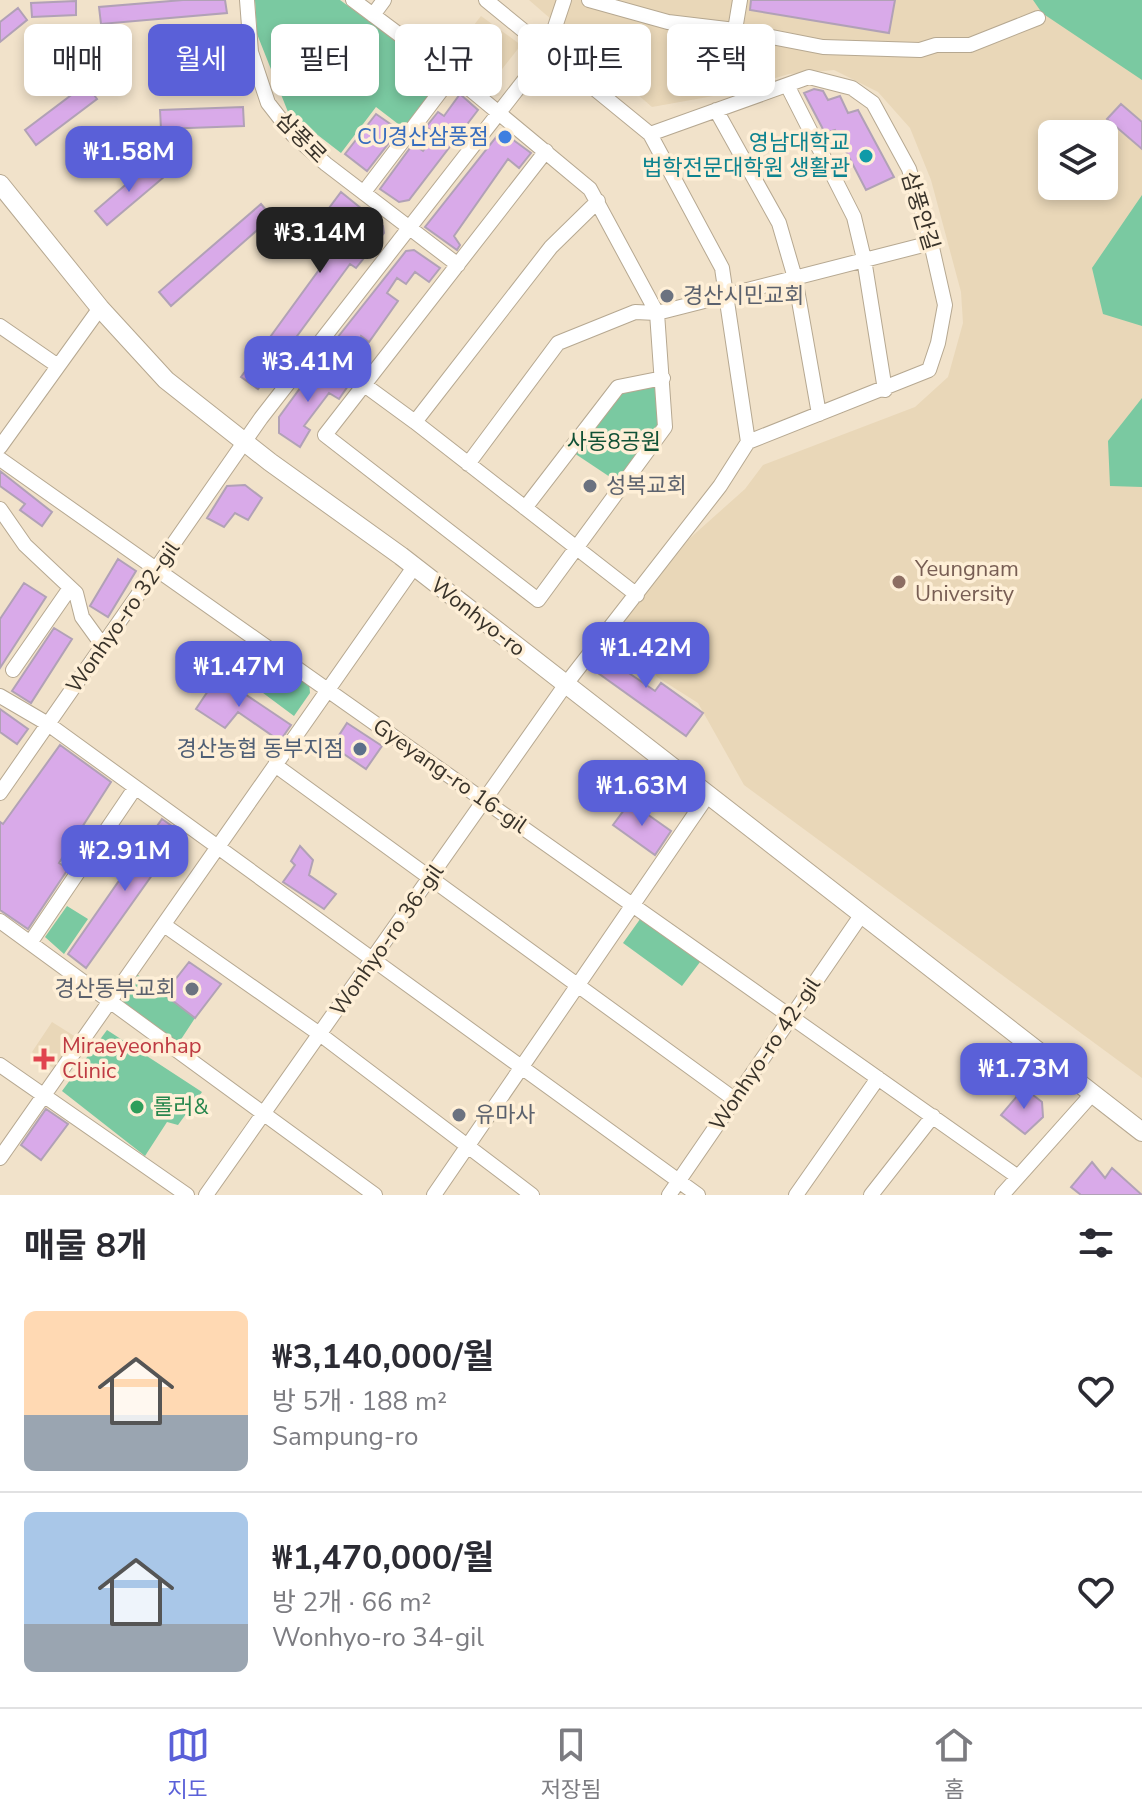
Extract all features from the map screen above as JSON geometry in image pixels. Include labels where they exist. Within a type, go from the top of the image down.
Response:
[{"type":"main road","name":"Wonhyo-ro","points":[[0,184],[100,308],[166,380],[566,684],[1142,1132]]},
{"type":"street","name":"삼풍로","points":[[247,0],[251,52],[268,103],[293,135],[458,265]]},
{"type":"street","points":[[353,0],[395,32]]},
{"type":"street","points":[[373,15],[384,0]]},
{"type":"street","points":[[486,0],[518,27]]},
{"type":"street","name":"Wonhyo-ro 32-gil","points":[[556,24],[564,0]]},
{"type":"street","points":[[589,0],[654,19],[691,24]]},
{"type":"street","points":[[736,24],[740,0]]},
{"type":"street","points":[[775,38],[823,47],[920,50],[936,45],[970,45],[1038,18]]},
{"type":"street","name":"삼풍안길","points":[[650,134],[809,77],[832,80],[852,88],[873,103],[909,169],[945,305],[929,370],[748,442]]},
{"type":"street","points":[[787,85],[854,217],[864,259],[885,390]]},
{"type":"street","name":"Wonhyo-ro 32-gil","points":[[0,793],[314,348],[518,90]]},
{"type":"street","points":[[364,192],[437,96]]},
{"type":"street","points":[[478,96],[546,151],[590,189],[657,313],[665,427],[538,600],[325,435],[546,151]]},
{"type":"street","points":[[603,96],[650,134],[722,268],[748,442]]},
{"type":"street","points":[[716,110],[779,223],[795,278],[819,414]]},
{"type":"street","points":[[415,422],[551,247],[598,201]]},
{"type":"street","points":[[468,464],[558,343],[635,312],[657,313],[931,243]]},
{"type":"street","points":[[0,447],[100,308]]},
{"type":"street","points":[[0,326],[58,366]]},
{"type":"street","points":[[314,348],[415,422],[637,595]]},
{"type":"street","points":[[525,508],[618,387],[663,378]]},
{"type":"street","name":"Wonhyo-ro 36-gil","points":[[206,1195],[566,684],[720,486],[748,442]]},
{"type":"street","name":"Gyeyang-ro 16-gil","points":[[0,459],[1018,1177]]},
{"type":"street","points":[[0,509],[25,545],[76,593],[82,617],[103,646]]},
{"type":"street","points":[[0,1158],[414,567]]},
{"type":"street","points":[[13,670],[70,588]]},
{"type":"street","points":[[0,696],[48,724],[698,1195]]},
{"type":"street","points":[[275,765],[734,1099]]},
{"type":"street","points":[[30,943],[135,788]]},
{"type":"street","points":[[434,1195],[708,795]]},
{"type":"street","name":"Wonhyo-ro 42-gil","points":[[669,1195],[862,914]]},
{"type":"street","points":[[0,921],[375,1195]]},
{"type":"street","points":[[164,925],[321,1035],[532,1195]]},
{"type":"street","points":[[0,1065],[187,1195]]},
{"type":"street","points":[[796,1195],[878,1078]]},
{"type":"street","points":[[1002,1195],[1093,1093]]},
{"type":"street","points":[[871,1195],[933,1116]]},
{"type":"shaded area","name":"Yeungnam University","points":[[529,0],[1142,0],[1142,1078],[744,785],[698,703],[657,677],[621,625],[689,539],[745,489],[763,465],[915,407],[948,377],[963,323],[961,292],[931,180],[910,128],[878,92],[834,70],[775,78],[775,24],[667,24],[667,96],[713,96],[652,107],[639,96],[651,96],[651,24],[557,24]]},
{"type":"shaded area","points":[[481,16],[492,24],[475,24]]},
{"type":"shaded area","points":[[502,31],[518,43],[518,49],[502,69]]},
{"type":"shaded area","points":[[52,1022],[76,1037],[53,1068],[32,1052]]},
{"type":"green space","points":[[255,0],[340,0],[373,24],[271,24],[271,69],[257,34]]},
{"type":"green space","points":[[1033,0],[1142,0],[1142,80],[1042,13]]},
{"type":"green space","points":[[379,28],[395,40],[395,96],[430,96],[406,130],[376,107],[341,153],[288,112],[282,96],[379,96]]},
{"type":"green space","points":[[1142,195],[1142,326],[1103,314],[1092,268]]},
{"type":"green space","name":"사동8공원","points":[[659,384],[662,424],[619,483],[571,451],[619,390]]},
{"type":"green space","points":[[1142,398],[1142,487],[1110,486],[1108,441]]},
{"type":"green space","points":[[259,642],[309,682],[310,693],[294,716],[235,672]]},
{"type":"green space","points":[[67,906],[88,919],[64,954],[45,937]]},
{"type":"green space","points":[[643,915],[703,958],[682,986],[623,943]]},
{"type":"green space","points":[[134,972],[195,1018],[176,1047],[117,1004]]},
{"type":"green space","name":"롤러&","points":[[107,1030],[202,1092],[178,1125],[167,1122],[145,1156],[62,1091]]},
{"type":"building","points":[[225,0],[227,13],[101,24],[99,7]]},
{"type":"building","points":[[751,0],[895,0],[889,33],[750,10]]},
{"type":"building","points":[[76,1],[76,15],[32,17],[31,3]]},
{"type":"building","points":[[18,8],[27,20],[0,42],[0,22]]},
{"type":"building","name":"영남대학교 법학전문대학원 생활관","points":[[814,89],[823,91],[828,100],[840,96],[848,113],[858,110],[894,177],[866,190],[835,130],[825,133],[804,93]]},
{"type":"building","points":[[70,96],[95,96],[97,99],[36,145],[25,130]]},
{"type":"building","points":[[459,96],[478,110],[409,200],[399,202],[380,189],[413,144],[423,151],[436,134],[426,127],[438,112],[444,116]]},
{"type":"building","points":[[1121,104],[1142,122],[1142,149],[1118,128],[1118,120],[1107,119]]},
{"type":"building","points":[[243,107],[244,126],[161,129],[160,110]]},
{"type":"building","points":[[376,114],[399,130],[367,171],[345,154]]},
{"type":"building","points":[[501,131],[531,153],[519,168],[508,159],[454,236],[460,245],[457,250],[425,227]]},
{"type":"building","points":[[151,163],[164,177],[107,225],[95,211]]},
{"type":"building","points":[[341,192],[383,226],[384,233],[356,268],[350,264],[258,389],[241,377],[329,256],[300,226],[317,210],[323,216]]},
{"type":"building","points":[[261,204],[272,217],[171,306],[159,292]]},
{"type":"building","points":[[414,250],[440,268],[429,282],[415,272],[406,284],[397,278],[387,293],[398,301],[369,342],[361,336],[349,361],[330,347],[406,251]]},
{"type":"building","points":[[323,367],[348,386],[339,399],[329,393],[304,426],[310,430],[300,447],[279,433],[279,417],[314,369]]},
{"type":"building","points":[[0,471],[52,512],[42,526],[20,510],[25,504],[0,486]]},
{"type":"building","points":[[245,485],[262,498],[248,520],[235,513],[224,527],[207,518],[227,486]]},
{"type":"building","points":[[118,559],[136,571],[108,617],[90,606]]},
{"type":"building","points":[[24,583],[46,597],[0,668],[0,619]]},
{"type":"building","points":[[54,628],[72,639],[31,703],[12,691]]},
{"type":"building","points":[[614,639],[629,651],[626,655],[631,658],[623,669],[655,691],[661,683],[703,713],[686,736],[591,668]]},
{"type":"building","points":[[218,676],[291,725],[280,741],[238,712],[225,728],[196,709]]},
{"type":"building","points":[[0,709],[28,729],[17,744],[0,732]]},
{"type":"building","points":[[347,723],[382,746],[366,769],[332,746]]},
{"type":"building","points":[[60,745],[111,782],[59,863],[68,869],[28,929],[0,910],[0,822],[3,824]]},
{"type":"building","points":[[630,802],[671,831],[655,855],[613,825]]},
{"type":"building","points":[[162,819],[182,833],[86,968],[68,954]]},
{"type":"building","points":[[300,846],[313,860],[309,875],[336,894],[324,909],[283,882],[295,865],[291,861]]},
{"type":"building","name":"경산동부교회","points":[[189,962],[221,984],[195,1018],[164,994]]},
{"type":"building","points":[[1024,1088],[1042,1102],[1043,1117],[1025,1134],[1001,1115]]},
{"type":"building","points":[[46,1109],[68,1124],[41,1160],[21,1145]]},
{"type":"building","points":[[1092,1162],[1105,1178],[1112,1168],[1142,1195],[1081,1195],[1071,1187]]},
{"type":"place","name":"CU경산삼풍점","points":[[505,137]]},
{"type":"place","name":"영남대학교 법학전문대학원 생활관","points":[[866,156]]},
{"type":"place","name":"경산시민교회","points":[[667,296]]},
{"type":"place","name":"성복교회","points":[[590,486]]},
{"type":"place","name":"Yeungnam University","points":[[899,582]]},
{"type":"place","name":"경산농협 동부지점","points":[[360,749]]},
{"type":"place","name":"경산동부교회","points":[[192,989]]},
{"type":"place","name":"Miraeyeonhap Clinic","points":[[44,1059]]},
{"type":"place","name":"롤러&","points":[[137,1107]]},
{"type":"place","name":"유마사","points":[[459,1115]]}]
